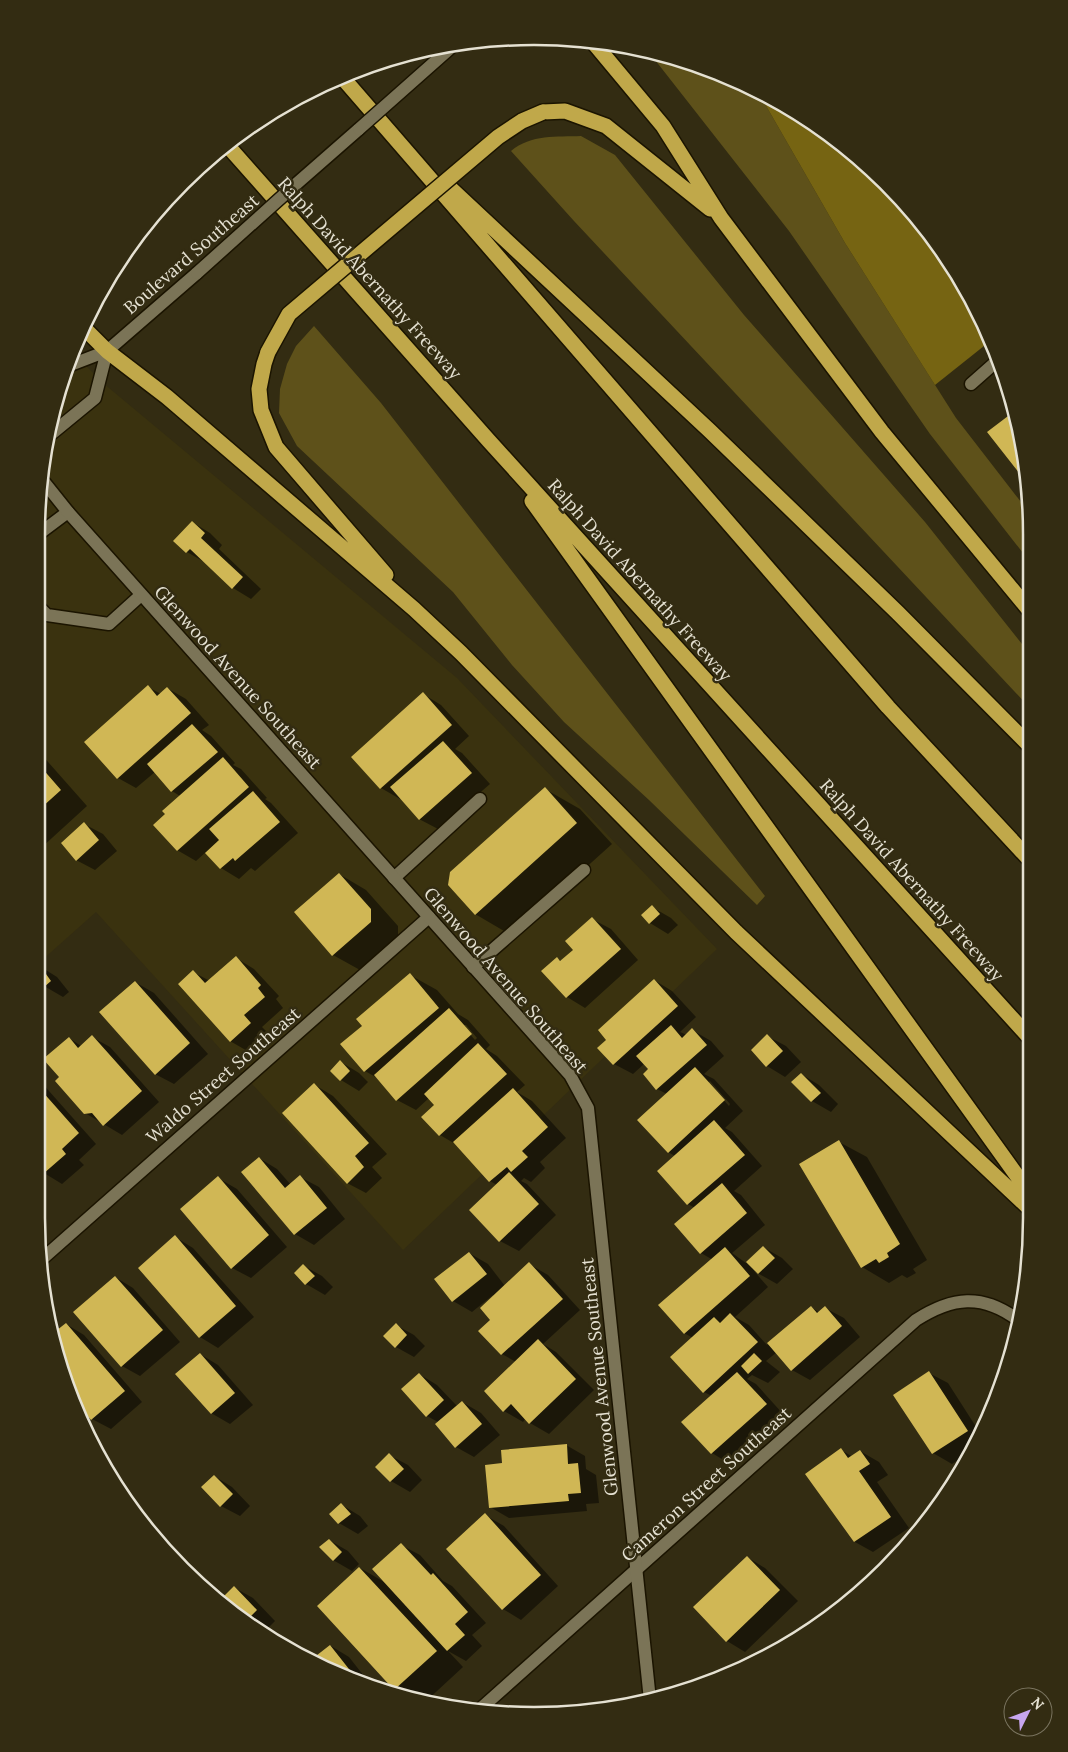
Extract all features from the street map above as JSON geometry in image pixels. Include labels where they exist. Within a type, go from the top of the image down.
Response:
[{"type":"highway","points":[[599,49],[663,126],[721,218],[882,432],[1023,603]]},
{"type":"highway","points":[[347,82],[882,699],[1023,852]]},
{"type":"highway","points":[[414,609],[276,447],[261,410],[259,390],[268,352],[289,314],[498,137],[522,121],[543,112],[565,111],[606,126],[721,218]]},
{"type":"highway","points":[[390,131],[710,430],[891,606],[1023,739]]},
{"type":"highway","name":"Ralph David Abernathy Freeway","points":[[231,150],[489,441],[1023,1031]]},
{"type":"highway","points":[[88,333],[106,351],[166,398],[414,609],[461,653],[736,932],[1023,1202]]},
{"type":"highway","points":[[489,441],[1023,1184]]},
{"type":"street","name":"Boulevard Southeast","points":[[76,363],[106,351],[197,273],[445,53]]},
{"type":"street","points":[[56,430],[95,398],[106,351]]},
{"type":"street","points":[[971,384],[993,365]]},
{"type":"street","name":"Glenwood Avenue Southeast","points":[[47,486],[68,512],[570,1075],[588,1108],[649,1693]]},
{"type":"street","points":[[45,529],[68,512]]},
{"type":"street","points":[[45,614],[108,624],[141,594]]},
{"type":"street","points":[[394,878],[480,799]]},
{"type":"street","points":[[473,967],[584,870]]},
{"type":"street","name":"Waldo Street Southeast","points":[[46,1254],[429,917]]},
{"type":"street","name":"Cameron Street Southeast","points":[[485,1704],[916,1320],[934,1308],[965,1300],[985,1304],[1002,1310],[1013,1317]]},
{"type":"shaded area","points":[[656,61],[721,82],[764,103],[845,243],[956,418],[1022,503],[1023,553],[930,434],[789,231]]},
{"type":"shaded area","points":[[765,104],[806,127],[856,166],[902,212],[941,262],[973,318],[985,345],[935,385],[845,243]]},
{"type":"shaded area","points":[[581,136],[615,155],[744,315],[925,522],[1023,645],[1023,701],[574,221],[511,151],[536,139]]},
{"type":"shaded area","points":[[314,326],[381,403],[765,896],[757,905],[649,800],[564,722],[512,665],[453,592],[297,446],[279,413],[280,389],[287,364],[296,346]]},
{"type":"shaded area","points":[[78,358],[103,383],[457,678],[717,949],[403,1250],[96,912],[45,957],[46,502],[54,439]]},
{"type":"building","points":[[1008,416],[1019,473],[987,432]]},
{"type":"building","points":[[192,521],[205,533],[201,538],[243,577],[232,589],[190,549],[186,553],[173,541]]},
{"type":"building","points":[[148,685],[157,696],[167,687],[191,713],[117,779],[84,742]]},
{"type":"building","points":[[423,692],[452,725],[380,789],[351,757]]},
{"type":"building","points":[[192,724],[218,752],[171,792],[147,764]]},
{"type":"building","points":[[443,741],[472,773],[419,820],[390,787]]},
{"type":"building","points":[[223,757],[249,787],[177,851],[153,825],[165,814],[162,811]]},
{"type":"building","points":[[45,772],[61,790],[45,804]]},
{"type":"building","points":[[545,787],[577,823],[475,915],[448,885],[450,872]]},
{"type":"building","points":[[253,791],[280,822],[235,861],[233,858],[220,869],[205,853],[219,840],[209,829]]},
{"type":"building","points":[[84,822],[99,840],[76,861],[61,843]]},
{"type":"building","points":[[339,873],[371,909],[371,922],[332,956],[294,912]]},
{"type":"building","points":[[652,905],[660,914],[649,924],[641,915]]},
{"type":"building","points":[[592,917],[621,949],[566,998],[541,971],[557,957],[560,961],[573,950],[565,941]]},
{"type":"building","points":[[236,956],[261,985],[258,988],[265,997],[244,1015],[251,1023],[230,1042],[178,984],[193,970],[205,983]]},
{"type":"building","points":[[45,973],[51,981],[45,986]]},
{"type":"building","points":[[410,973],[439,1008],[364,1072],[340,1044],[362,1026],[356,1019]]},
{"type":"building","points":[[654,979],[678,1006],[613,1065],[597,1048],[606,1040],[598,1030]]},
{"type":"building","points":[[135,981],[190,1043],[155,1075],[99,1012]]},
{"type":"building","points":[[449,1008],[472,1034],[396,1101],[374,1075]]},
{"type":"building","points":[[671,1025],[682,1038],[692,1028],[707,1045],[656,1090],[643,1074],[648,1069],[636,1056]]},
{"type":"building","points":[[767,1034],[783,1051],[766,1067],[751,1050]]},
{"type":"building","points":[[92,1035],[142,1091],[103,1126],[92,1113],[84,1114],[55,1081],[59,1077],[45,1061],[45,1057],[69,1037],[78,1048]]},
{"type":"building","points":[[478,1043],[507,1074],[439,1136],[421,1117],[434,1105],[424,1094]]},
{"type":"building","points":[[340,1060],[350,1071],[340,1081],[330,1071]]},
{"type":"building","points":[[695,1067],[725,1100],[668,1153],[637,1120]]},
{"type":"building","points":[[801,1073],[821,1093],[811,1102],[791,1082]]},
{"type":"building","points":[[314,1083],[369,1143],[355,1156],[364,1167],[347,1184],[282,1113]]},
{"type":"building","points":[[513,1088],[548,1127],[522,1151],[528,1157],[511,1172],[507,1167],[489,1182],[453,1142]]},
{"type":"building","points":[[45,1095],[79,1133],[62,1149],[66,1154],[45,1172]]},
{"type":"building","points":[[714,1120],[745,1155],[687,1205],[657,1171]]},
{"type":"building","points":[[839,1140],[900,1244],[887,1253],[889,1257],[879,1263],[876,1259],[861,1268],[799,1164]]},
{"type":"building","points":[[259,1157],[285,1188],[300,1175],[327,1208],[294,1235],[241,1172]]},
{"type":"building","points":[[509,1172],[539,1204],[499,1242],[469,1210]]},
{"type":"building","points":[[218,1176],[269,1235],[231,1269],[180,1209]]},
{"type":"building","points":[[722,1183],[747,1213],[700,1254],[674,1224]]},
{"type":"building","points":[[175,1235],[236,1306],[199,1338],[138,1268]]},
{"type":"building","points":[[763,1246],[775,1258],[758,1274],[746,1262]]},
{"type":"building","points":[[725,1247],[750,1276],[684,1334],[658,1305]]},
{"type":"building","points":[[469,1252],[487,1274],[452,1302],[434,1279]]},
{"type":"building","points":[[529,1262],[563,1299],[501,1355],[478,1331],[490,1320],[480,1308]]},
{"type":"building","points":[[303,1264],[315,1276],[305,1285],[294,1273]]},
{"type":"building","points":[[115,1276],[163,1330],[121,1367],[73,1312]]},
{"type":"building","points":[[811,1306],[817,1313],[825,1306],[842,1326],[791,1371],[767,1343]]},
{"type":"building","points":[[730,1313],[758,1342],[703,1393],[670,1357],[714,1317],[720,1323]]},
{"type":"building","points":[[66,1323],[125,1391],[91,1420],[82,1405],[71,1375],[58,1329]]},
{"type":"building","points":[[396,1323],[407,1335],[395,1348],[383,1336]]},
{"type":"building","points":[[538,1339],[576,1379],[529,1424],[511,1404],[503,1412],[484,1391]]},
{"type":"building","points":[[200,1353],[235,1393],[211,1414],[175,1374]]},
{"type":"building","points":[[754,1353],[762,1361],[748,1374],[741,1366]]},
{"type":"building","points":[[929,1371],[968,1431],[932,1454],[893,1395]]},
{"type":"building","points":[[737,1372],[767,1404],[711,1454],[681,1422]]},
{"type":"building","points":[[419,1373],[444,1400],[426,1417],[401,1389]]},
{"type":"building","points":[[462,1401],[482,1424],[455,1448],[435,1424]]},
{"type":"building","points":[[567,1444],[568,1464],[578,1463],[581,1493],[568,1494],[569,1501],[489,1508],[485,1465],[502,1463],[501,1450]]},
{"type":"building","points":[[841,1448],[848,1458],[860,1450],[870,1464],[859,1471],[891,1517],[854,1542],[805,1474]]},
{"type":"building","points":[[389,1453],[404,1469],[390,1482],[375,1467]]},
{"type":"building","points":[[214,1475],[233,1494],[220,1507],[201,1487]]},
{"type":"building","points":[[341,1503],[351,1514],[338,1524],[329,1514]]},
{"type":"building","points":[[485,1513],[541,1575],[502,1610],[446,1549]]},
{"type":"building","points":[[329,1539],[342,1552],[333,1561],[319,1547]]},
{"type":"building","points":[[401,1543],[431,1575],[433,1573],[468,1612],[455,1624],[465,1635],[447,1651],[372,1569]]},
{"type":"building","points":[[747,1556],[780,1590],[726,1642],[693,1607]]},
{"type":"building","points":[[359,1567],[437,1651],[397,1687],[389,1685],[317,1606]]},
{"type":"building","points":[[234,1586],[257,1610],[250,1617],[224,1596]]},
{"type":"building","points":[[330,1645],[351,1671],[347,1670],[316,1656]]}]
